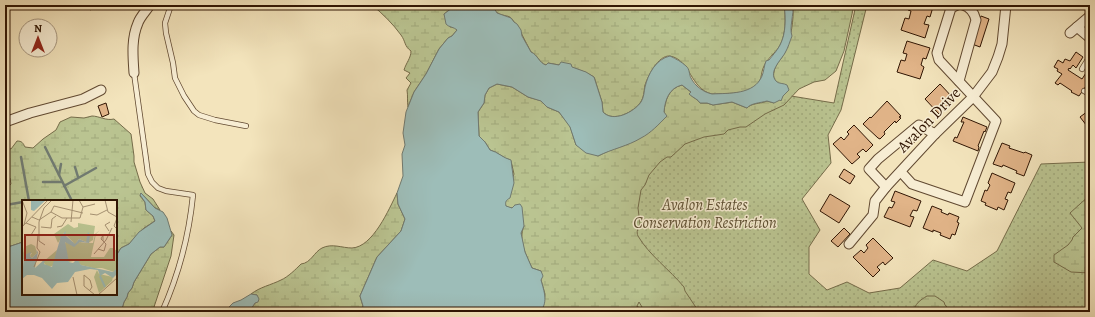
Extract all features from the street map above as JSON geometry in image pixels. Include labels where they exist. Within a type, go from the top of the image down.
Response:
[{"type":"street","points":[[134,73],[133,43],[135,31],[138,22],[150,5]]},
{"type":"street","points":[[901,172],[912,184],[966,202],[996,121],[939,60],[937,53],[951,8],[957,5]]},
{"type":"street","points":[[959,81],[976,20],[974,13],[967,6],[963,5]]},
{"type":"street","name":"Avalon Drive","points":[[849,244],[873,215],[875,201],[886,187],[935,134],[973,97],[992,72],[1002,44],[1006,5]]},
{"type":"street","points":[[1090,16],[1073,30],[1090,38]]},
{"type":"street","points":[[5,122],[30,113],[83,99],[101,90]]},
{"type":"street","points":[[886,187],[869,169],[878,158],[918,125],[935,134]]},
{"type":"lane","points":[[170,5],[165,23],[166,33],[175,78],[184,96],[194,111],[199,115],[215,120],[246,126]]},
{"type":"lane","points":[[1082,69],[1090,56]]},
{"type":"lane","points":[[134,73],[148,174],[152,182],[158,188],[166,191],[193,195],[181,263],[176,280],[162,312]]},
{"type":"lane","points":[[1084,91],[1090,94]]},
{"type":"green space","points":[[372,5],[456,5],[444,14],[450,27],[454,27],[457,30],[439,49],[426,74],[414,92],[408,107],[407,90],[411,83],[406,78],[410,73],[404,70],[411,51],[395,27]]},
{"type":"green space","points":[[492,5],[784,5],[785,27],[781,43],[765,63],[760,80],[754,88],[739,93],[712,94],[699,87],[687,68],[677,59],[670,56],[661,59],[654,67],[645,85],[642,99],[634,109],[620,116],[609,116],[603,112],[602,102],[594,77],[583,71],[572,68],[548,63],[546,65],[544,64],[531,52],[512,19],[499,14]]},
{"type":"green space","points":[[793,5],[854,5],[844,51],[836,71],[825,80],[814,82],[799,89],[784,105],[765,114],[746,127],[728,130],[724,134],[704,137],[685,144],[671,157],[667,157],[660,162],[649,175],[641,190],[638,208],[640,224],[637,234],[648,250],[684,287],[685,291],[699,312],[645,312],[639,302],[637,306],[638,312],[539,312],[543,309],[545,294],[541,280],[541,271],[532,268],[522,242],[522,231],[524,226],[513,208],[506,207],[505,203],[514,174],[511,161],[490,150],[479,136],[478,112],[484,103],[485,95],[489,88],[497,84],[512,87],[528,97],[542,101],[547,107],[559,112],[570,126],[576,145],[598,156],[625,145],[664,112],[668,95],[674,89],[682,85],[691,92],[690,94],[700,103],[713,105],[732,102],[747,108],[751,105],[767,101],[774,103],[777,83],[774,78],[774,72],[789,41]]},
{"type":"green space","name":"Avalon Estates Conservation Restriction","points":[[856,5],[867,5],[841,110],[828,135],[831,163],[802,199],[820,230],[809,247],[809,274],[827,290],[847,282],[869,293],[900,288],[933,260],[967,271],[997,251],[1041,164],[1090,162],[1090,312],[645,312],[637,306],[638,312],[539,312],[543,309],[484,103],[785,95],[834,103]]},
{"type":"green space","points":[[92,116],[114,119],[131,134],[134,162],[140,182],[145,193],[153,199],[160,210],[155,208],[141,193],[140,196],[145,202],[146,210],[153,216],[155,221],[144,228],[129,244],[121,248],[117,254],[117,200],[22,200],[22,242],[5,248],[5,189],[11,184],[10,178],[5,179],[5,147],[11,149],[17,141],[20,141],[25,147],[33,148],[56,130],[60,122],[71,117],[84,118]]},
{"type":"green space","points":[[397,193],[398,204],[405,219],[401,231],[377,257],[360,296],[363,306],[361,312],[249,312],[255,303],[257,295],[251,294],[286,277],[301,264],[310,260],[322,248],[333,246],[352,248],[360,246],[367,241],[385,217]]},
{"type":"green space","points":[[1090,195],[1090,273],[1071,272],[1054,262],[1054,255],[1068,245],[1073,237],[1082,228],[1070,213]]},
{"type":"green space","points":[[171,231],[174,235],[171,256],[153,310],[151,312],[121,312],[128,293],[151,254],[160,247],[164,247],[172,235]]},
{"type":"green space","points":[[927,296],[935,296],[944,302],[951,312],[913,312],[918,302]]},
{"type":"water","points":[[456,5],[492,5],[497,13],[511,18],[521,30],[522,36],[531,52],[544,64],[546,65],[548,63],[559,65],[561,62],[571,64],[572,67],[586,72],[594,77],[602,102],[603,112],[607,115],[618,116],[629,112],[638,106],[642,100],[646,82],[653,68],[661,60],[670,56],[686,66],[690,77],[695,84],[705,92],[712,94],[733,93],[753,87],[762,76],[766,61],[769,60],[782,41],[785,25],[784,5],[793,5],[791,29],[792,36],[786,51],[776,66],[773,74],[778,83],[787,85],[789,90],[783,96],[781,101],[780,100],[774,103],[767,101],[753,104],[747,108],[732,102],[713,105],[700,103],[689,94],[691,92],[682,85],[674,89],[668,95],[664,112],[667,116],[655,128],[636,141],[598,156],[586,153],[576,145],[570,127],[559,112],[547,107],[541,101],[528,97],[512,87],[497,84],[489,88],[485,95],[484,103],[478,112],[479,136],[490,150],[511,160],[514,183],[510,198],[506,202],[506,206],[512,208],[515,205],[520,204],[522,207],[524,226],[521,233],[525,252],[532,268],[541,271],[543,276],[541,280],[545,301],[542,309],[539,312],[361,312],[363,306],[360,296],[377,257],[401,231],[405,219],[398,204],[397,193],[403,176],[402,154],[405,145],[403,133],[406,112],[414,92],[426,74],[439,49],[457,30],[446,24],[444,14]]},
{"type":"water","points":[[141,193],[155,208],[163,212],[167,218],[172,235],[164,247],[160,247],[151,254],[128,293],[121,312],[5,312],[5,248],[22,242],[22,295],[117,295],[117,254],[121,248],[129,244],[139,232],[155,221],[153,216],[146,210],[145,202],[140,195]]},
{"type":"water","points":[[251,294],[257,295],[259,299],[249,312],[224,312],[233,303]]},
{"type":"building","points":[[94,5],[91,10],[84,6]]},
{"type":"building","points":[[909,5],[926,5],[933,7],[930,17],[927,16],[924,24],[929,25],[925,38],[901,30],[905,18],[909,19],[911,11],[908,10]]},
{"type":"building","points":[[981,16],[989,19],[980,47],[972,44]]},
{"type":"building","points":[[907,41],[930,48],[926,59],[923,58],[921,65],[924,67],[920,79],[897,72],[901,60],[905,61],[907,54],[903,53]]},
{"type":"building","points":[[1076,52],[1083,57],[1076,68],[1073,65],[1068,70],[1082,79],[1090,67],[1090,86],[1088,88],[1086,86],[1079,96],[1071,92],[1072,91],[1060,83],[1058,85],[1055,83],[1062,74],[1054,67],[1058,60],[1063,63],[1065,59],[1070,61]]},
{"type":"building","points":[[940,84],[954,99],[939,114],[925,99]]},
{"type":"building","points":[[887,101],[901,116],[899,117],[901,118],[896,123],[895,121],[884,132],[885,134],[880,139],[863,124],[870,117],[871,118]]},
{"type":"building","points":[[106,103],[109,114],[102,117],[98,106]]},
{"type":"building","points":[[1088,111],[1090,114],[1090,130],[1080,117]]},
{"type":"building","points":[[963,117],[987,127],[978,146],[978,151],[953,141],[955,137],[957,138],[964,122],[961,122]]},
{"type":"building","points":[[854,125],[873,145],[866,152],[863,149],[857,154],[860,157],[852,164],[833,144],[841,137],[844,140],[849,134],[847,132]]},
{"type":"building","points":[[913,132],[919,138],[907,149],[901,143]]},
{"type":"building","points":[[1002,143],[1010,146],[1009,148],[1032,155],[1024,176],[1003,165],[1002,167],[993,164]]},
{"type":"building","points":[[844,169],[855,176],[850,184],[839,177]]},
{"type":"building","points":[[992,173],[1015,183],[1011,193],[1008,192],[1005,199],[1008,200],[1004,210],[998,207],[997,210],[985,205],[986,203],[981,201],[985,190],[987,191],[990,185],[988,183]]},
{"type":"building","points":[[895,191],[921,201],[917,211],[913,210],[910,216],[914,217],[910,227],[884,217],[889,207],[892,208],[895,202],[891,201]]},
{"type":"building","points":[[830,194],[850,206],[839,223],[820,211]]},
{"type":"building","points":[[932,206],[942,210],[941,212],[948,215],[949,213],[959,217],[957,222],[959,223],[955,235],[952,234],[950,239],[940,235],[941,233],[923,228]]},
{"type":"building","points":[[844,228],[850,234],[838,247],[831,241]]},
{"type":"building","points":[[873,238],[893,258],[885,265],[883,262],[877,267],[880,270],[873,277],[853,257],[861,250],[864,253],[868,248],[866,245]]},
{"type":"waterway","points":[[45,147],[72,200]]},
{"type":"waterway","points":[[21,157],[29,200]]},
{"type":"waterway","points":[[59,175],[61,164]]},
{"type":"waterway","points":[[75,167],[78,177]]},
{"type":"waterway","points":[[64,186],[96,168]]},
{"type":"waterway","points":[[43,182],[62,182]]},
{"type":"waterway","points":[[6,205],[22,202]]}]
